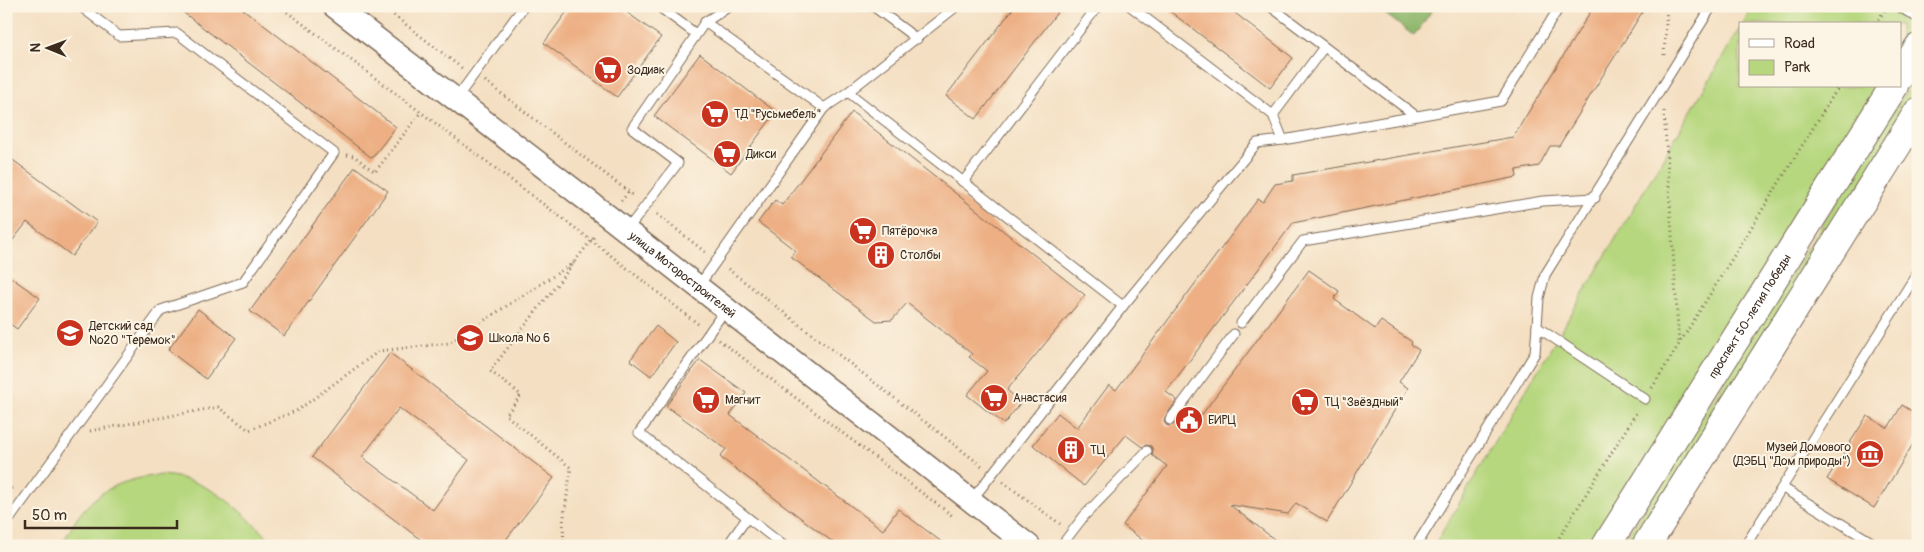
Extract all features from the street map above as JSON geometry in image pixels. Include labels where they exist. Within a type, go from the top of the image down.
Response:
[{"type":"main road","points":[[1902,73],[1918,48]]},
{"type":"main road","name":"проспект 50-летия Победы","points":[[1606,546],[1893,88]]},
{"type":"main road","points":[[1646,546],[1918,112]]},
{"type":"street","name":"улица Моторостроителей","points":[[334,6],[698,287],[1028,546]]},
{"type":"lane","points":[[6,524],[161,310],[243,282],[334,153],[177,33],[119,36],[80,6]]},
{"type":"lane","points":[[455,100],[524,6]]},
{"type":"lane","points":[[658,6],[696,34]]},
{"type":"lane","points":[[626,231],[678,163],[632,128],[705,22],[730,6]]},
{"type":"lane","points":[[873,6],[917,38]]},
{"type":"lane","points":[[698,287],[824,108],[848,92],[957,6]]},
{"type":"lane","points":[[963,182],[1098,6]]},
{"type":"lane","points":[[1130,6],[1273,115],[1283,140]]},
{"type":"lane","points":[[1270,6],[1416,116]]},
{"type":"lane","points":[[971,501],[1123,306],[1258,143],[1501,101],[1560,6]]},
{"type":"lane","points":[[1416,546],[1535,353],[1539,298],[1545,275],[1595,198],[1712,6]]},
{"type":"lane","points":[[1898,6],[1918,18]]},
{"type":"lane","points":[[705,22],[824,108]]},
{"type":"lane","points":[[1273,115],[1324,47]]},
{"type":"lane","points":[[848,92],[1123,306]]},
{"type":"lane","points":[[1241,324],[1303,240],[1543,201],[1595,198]]},
{"type":"lane","points":[[1745,546],[1918,272]]},
{"type":"lane","points":[[725,309],[639,433],[784,546]]},
{"type":"lane","points":[[1537,327],[1645,399]]},
{"type":"lane","points":[[1170,420],[1234,334]]},
{"type":"lane","points":[[1062,546],[1084,516],[1147,451]]},
{"type":"lane","points":[[1783,488],[1862,542],[1878,546]]},
{"type":"lane","points":[[727,546],[747,518]]},
{"type":"path","points":[[280,6],[961,522]]},
{"type":"path","points":[[382,6],[646,206],[992,474],[1071,532]]},
{"type":"path","points":[[1667,6],[1662,88],[1679,345]]},
{"type":"path","points":[[1877,22],[1887,6]]},
{"type":"path","points":[[1554,546],[1838,88]]},
{"type":"path","points":[[334,153],[354,156],[375,172],[421,112]]},
{"type":"path","points":[[564,546],[563,523],[571,468],[506,415],[520,395],[490,371],[591,240]]},
{"type":"path","points":[[85,432],[218,407],[249,430],[298,410],[379,350],[449,343],[575,262]]},
{"type":"path","points":[[6,489],[35,485]]},
{"type":"green space","points":[[1375,6],[1435,6],[1414,36]]},
{"type":"green space","points":[[1753,6],[1918,6],[1918,29],[1902,54],[1902,22],[1744,22]]},
{"type":"green space","points":[[1739,30],[1739,88],[1881,88],[1595,546],[1434,546]]},
{"type":"green space","points":[[1918,72],[1918,92],[1633,546],[1621,546]]},
{"type":"green space","points":[[163,475],[197,483],[212,491],[239,510],[277,546],[62,546],[79,515],[89,503],[101,494],[128,481]]},
{"type":"building","points":[[175,6],[239,6],[396,127],[372,158]]},
{"type":"building","name":"Зодиак","points":[[571,6],[618,6],[661,37],[617,97],[544,43]]},
{"type":"building","points":[[1015,6],[1062,6],[976,119],[946,96]]},
{"type":"building","points":[[1163,6],[1226,6],[1293,58],[1270,88]]},
{"type":"building","points":[[1594,6],[1646,6],[1559,146],[1550,146],[1539,166],[1516,170],[1517,177],[1293,223],[1166,392],[1177,400],[1165,417],[1164,422],[1166,425],[1175,424],[1187,407],[1200,417],[1309,270],[1339,291],[1334,299],[1375,329],[1381,321],[1412,342],[1411,345],[1419,350],[1399,382],[1408,388],[1327,522],[1296,503],[1288,514],[1230,505],[1283,546],[1150,546],[1123,525],[1167,466],[1152,455],[1153,450],[1151,446],[1146,445],[1142,447],[1126,435],[1084,486],[1033,445],[1058,413],[1077,428],[1109,385],[1116,390],[1258,199],[1263,202],[1275,184],[1293,181],[1293,175],[1513,137]]},
{"type":"building","name":"ТД \"Русьмебель\"","points":[[700,54],[776,112],[731,173],[654,116]]},
{"type":"building","points":[[852,112],[1085,295],[1007,390],[1021,402],[1004,424],[967,395],[987,371],[969,357],[972,354],[907,303],[892,320],[876,321],[791,257],[796,251],[758,222],[775,200],[782,205]]},
{"type":"building","points":[[6,155],[97,222],[72,256],[27,222],[6,249]]},
{"type":"building","points":[[355,167],[388,191],[284,336],[250,311]]},
{"type":"building","points":[[6,274],[40,298],[17,329],[6,321]]},
{"type":"building","points":[[198,309],[236,338],[206,379],[168,350]]},
{"type":"building","points":[[656,326],[676,342],[651,376],[630,360]]},
{"type":"building","points":[[390,353],[554,478],[501,546],[429,546],[312,457]],"holes":[[[399,408],[469,460],[433,510],[362,457]]]},
{"type":"building","points":[[700,360],[746,393],[730,415],[883,530],[898,509],[947,546],[838,546],[720,457],[726,449],[666,406]]},
{"type":"building","points":[[1902,405],[1918,415],[1918,436],[1874,508],[1827,479],[1867,416],[1888,428]]},
{"type":"place","name":"Зодиак","points":[[608,70]]},
{"type":"place","name":"ТД \"Русьмебель\"","points":[[715,114]]},
{"type":"place","name":"Дикси","points":[[727,154]]},
{"type":"place","name":"Пятёрочка","points":[[863,231]]},
{"type":"place","name":"Столбы","points":[[881,255]]},
{"type":"place","name":"Детский сад №20 \"Теремок\"","points":[[70,333]]},
{"type":"place","name":"Школа № 6","points":[[470,338]]},
{"type":"place","name":"Анастасия","points":[[994,398]]},
{"type":"place","name":"Магнит","points":[[706,400]]},
{"type":"place","name":"ТЦ \"Звёздный\"","points":[[1305,402]]},
{"type":"place","name":"ЕИРЦ","points":[[1189,420]]},
{"type":"place","name":"ТЦ","points":[[1071,450]]},
{"type":"place","name":"Музей Домового (ДЭБЦ \"Дом природы\")","points":[[1870,454]]}]
